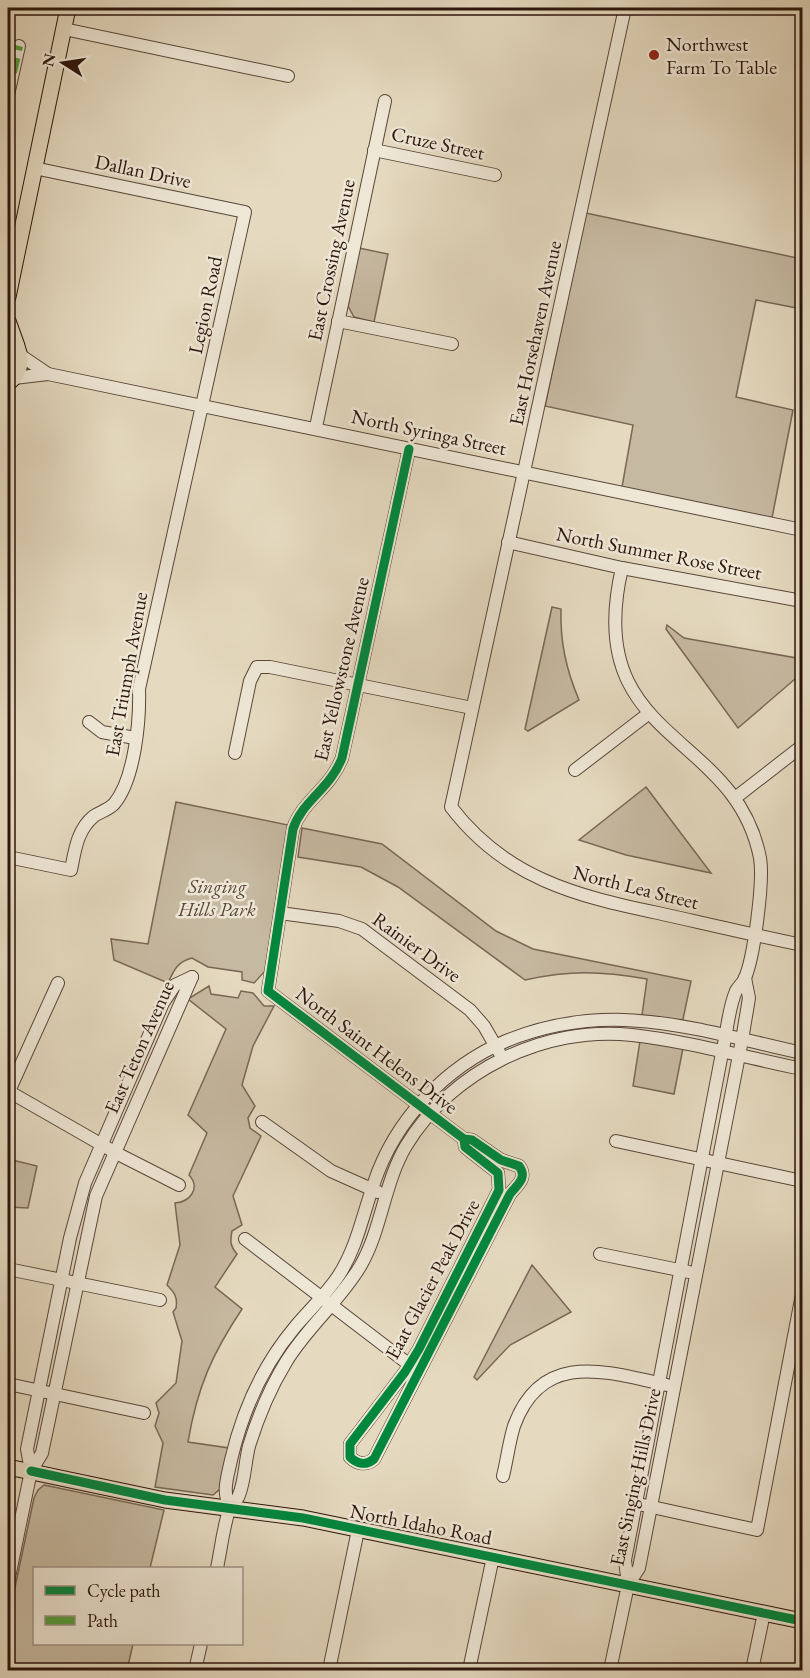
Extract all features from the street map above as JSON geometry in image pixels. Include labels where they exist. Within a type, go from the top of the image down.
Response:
[{"type":"main road","points":[[8,297],[68,8]]},
{"type":"main road","points":[[8,321],[20,366],[11,380]]},
{"type":"main road","name":"North Idaho Road","points":[[8,1467],[165,1500],[303,1518],[802,1621]]},
{"type":"street","name":"East Horsehaven Avenue","points":[[451,807],[625,8]]},
{"type":"street","points":[[64,29],[288,76]]},
{"type":"street","points":[[8,95],[19,46]]},
{"type":"street","name":"East Crossing Avenue","points":[[316,427],[385,100]]},
{"type":"street","name":"Cruze Street","points":[[374,150],[495,175]]},
{"type":"street","name":"Dallan Drive","points":[[34,168],[245,212]]},
{"type":"street","name":"Legion Road","points":[[204,405],[245,212]]},
{"type":"street","points":[[338,321],[452,344]]},
{"type":"street","name":"North Syringa Street","points":[[15,346],[48,374]]},
{"type":"street","name":"North Syringa Street","points":[[11,380],[48,374],[316,427],[524,473],[802,530]]},
{"type":"street","name":"East Triumph Avenue","points":[[8,857],[71,870],[76,843],[84,827],[95,815],[113,805],[125,785],[140,718],[139,689],[198,417],[204,405]]},
{"type":"street","name":"East Yellowstone Avenue","points":[[268,991],[297,818],[335,776],[342,759],[409,448]]},
{"type":"street","name":"North Summer Rose Street","points":[[508,542],[622,568],[802,601]]},
{"type":"street","name":"East Singing Hills Drive","points":[[622,568],[614,611],[615,640],[628,682],[648,714],[716,776],[735,798],[747,820],[761,861],[761,881],[754,935],[745,978],[736,991],[722,1053],[625,1560],[628,1585]]},
{"type":"street","points":[[235,753],[250,681],[256,667],[472,708]]},
{"type":"street","points":[[575,770],[648,714]]},
{"type":"street","points":[[89,722],[102,732],[135,738]]},
{"type":"street","points":[[735,798],[802,746]]},
{"type":"street","name":"North Lea Street","points":[[451,807],[488,846],[514,865],[553,886],[616,906],[802,945]]},
{"type":"street","name":"Rainier Drive","points":[[280,913],[339,921],[362,929],[470,1010],[503,1058]]},
{"type":"street","name":"East Teton Avenue","points":[[192,977],[113,1152],[96,1196],[42,1452],[31,1471],[27,1449],[76,1213],[101,1145],[163,1003],[175,985],[192,977]]},
{"type":"street","name":"East Singing Hills Drive","points":[[628,1585],[639,1568],[739,1056],[749,998],[745,978]]},
{"type":"street","points":[[58,983],[8,1091],[113,1152],[179,1185]]},
{"type":"street","name":"North Saint Helens Drive","points":[[268,991],[420,1103],[464,1139],[471,1140],[501,1160],[514,1162],[522,1169]]},
{"type":"street","points":[[230,1508],[223,1494],[236,1438],[247,1407],[279,1348],[340,1274],[357,1240],[371,1190],[393,1138],[420,1103],[447,1077],[496,1046],[550,1025],[600,1018],[665,1024],[802,1053]]},
{"type":"street","points":[[217,1567],[230,1508],[239,1496],[249,1448],[262,1408],[297,1346],[333,1305],[358,1270],[374,1239],[385,1195],[406,1147],[431,1112],[449,1094],[503,1058],[556,1040],[606,1034],[632,1035],[802,1070]]},
{"type":"street","points":[[262,1122],[331,1170],[385,1195]]},
{"type":"street","name":"North Saint Helens Drive","points":[[464,1139],[465,1147],[498,1173],[500,1178]]},
{"type":"street","points":[[616,1141],[802,1181]]},
{"type":"street","name":"Eaat Glacier Peak Drive","points":[[500,1178],[499,1190],[414,1368],[374,1459],[364,1464],[352,1459],[349,1453],[350,1444],[414,1368],[510,1194],[522,1180],[522,1169]]},
{"type":"street","points":[[245,1239],[414,1368]]},
{"type":"street","points":[[600,1254],[696,1273]]},
{"type":"street","points":[[8,1269],[160,1300]]},
{"type":"street","points":[[636,1503],[757,1530],[802,1294]]},
{"type":"street","points":[[503,1476],[514,1426],[523,1409],[533,1394],[555,1378],[578,1369],[610,1372],[674,1387]]},
{"type":"street","points":[[8,1384],[144,1413]]},
{"type":"street","points":[[8,1582],[12,1538],[31,1471]]},
{"type":"street","points":[[329,1671],[358,1530]]},
{"type":"street","points":[[469,1671],[493,1557]]},
{"type":"street","points":[[610,1671],[628,1585]]},
{"type":"street","points":[[752,1671],[764,1613]]},
{"type":"street","points":[[195,1671],[201,1645]]},
{"type":"green space","points":[[586,213],[802,259],[802,309],[756,300],[736,397],[793,410],[772,518],[622,487],[633,425],[545,406]]},
{"type":"green space","points":[[359,248],[388,254],[374,322],[354,317],[348,306]]},
{"type":"green space","points":[[552,607],[561,609],[565,655],[579,700],[528,731],[525,729]]},
{"type":"green space","points":[[667,625],[684,638],[802,659],[802,673],[738,728],[666,629]]},
{"type":"green space","points":[[646,787],[711,873],[626,855],[579,840]]},
{"type":"green space","name":"Singing Hills Park","points":[[176,802],[288,825],[265,971],[254,983],[242,980],[242,972],[208,967],[192,958],[177,967],[168,983],[114,960],[111,939],[148,944]]},
{"type":"green space","points":[[302,828],[382,844],[496,931],[533,949],[691,981],[682,1024],[642,1015],[647,979],[615,974],[586,973],[525,980],[398,887],[361,867],[298,857]]},
{"type":"green space","points":[[209,986],[211,994],[238,998],[241,991],[253,993],[264,1006],[274,1006],[253,1046],[242,1085],[255,1106],[248,1118],[250,1128],[261,1136],[233,1196],[242,1225],[232,1231],[231,1235],[232,1246],[237,1254],[215,1287],[242,1309],[222,1341],[207,1372],[196,1405],[188,1442],[229,1448],[220,1489],[213,1495],[155,1487],[163,1443],[155,1426],[159,1413],[156,1403],[176,1383],[182,1341],[173,1312],[176,1308],[176,1298],[167,1285],[180,1245],[175,1203],[185,1200],[192,1194],[194,1185],[189,1175],[207,1133],[188,1115],[226,1029],[188,999]]},
{"type":"green space","points":[[640,1041],[683,1048],[674,1094],[633,1086]]},
{"type":"green space","points":[[8,1159],[37,1166],[28,1208],[8,1207]]},
{"type":"green space","points":[[532,1265],[571,1312],[510,1345],[477,1380],[474,1377]]},
{"type":"green space","points":[[44,1485],[164,1510],[150,1567],[33,1567],[33,1645],[133,1645],[127,1670],[8,1670],[8,1620],[34,1498]]},
{"type":"marked path","points":[[8,95],[19,46]]},
{"type":"cycle path","points":[[409,449],[342,758],[331,778],[303,810],[293,829],[268,991],[464,1139],[472,1140],[501,1160],[519,1166],[522,1178],[510,1194],[374,1459],[368,1463],[359,1463],[350,1457],[350,1444],[405,1372],[419,1349],[499,1190],[498,1173],[465,1147],[464,1139]]},
{"type":"cycle path","points":[[31,1471],[165,1500],[303,1518],[802,1621]]},
{"type":"place","name":"Northwest Farm To Table","points":[[654,55]]}]
